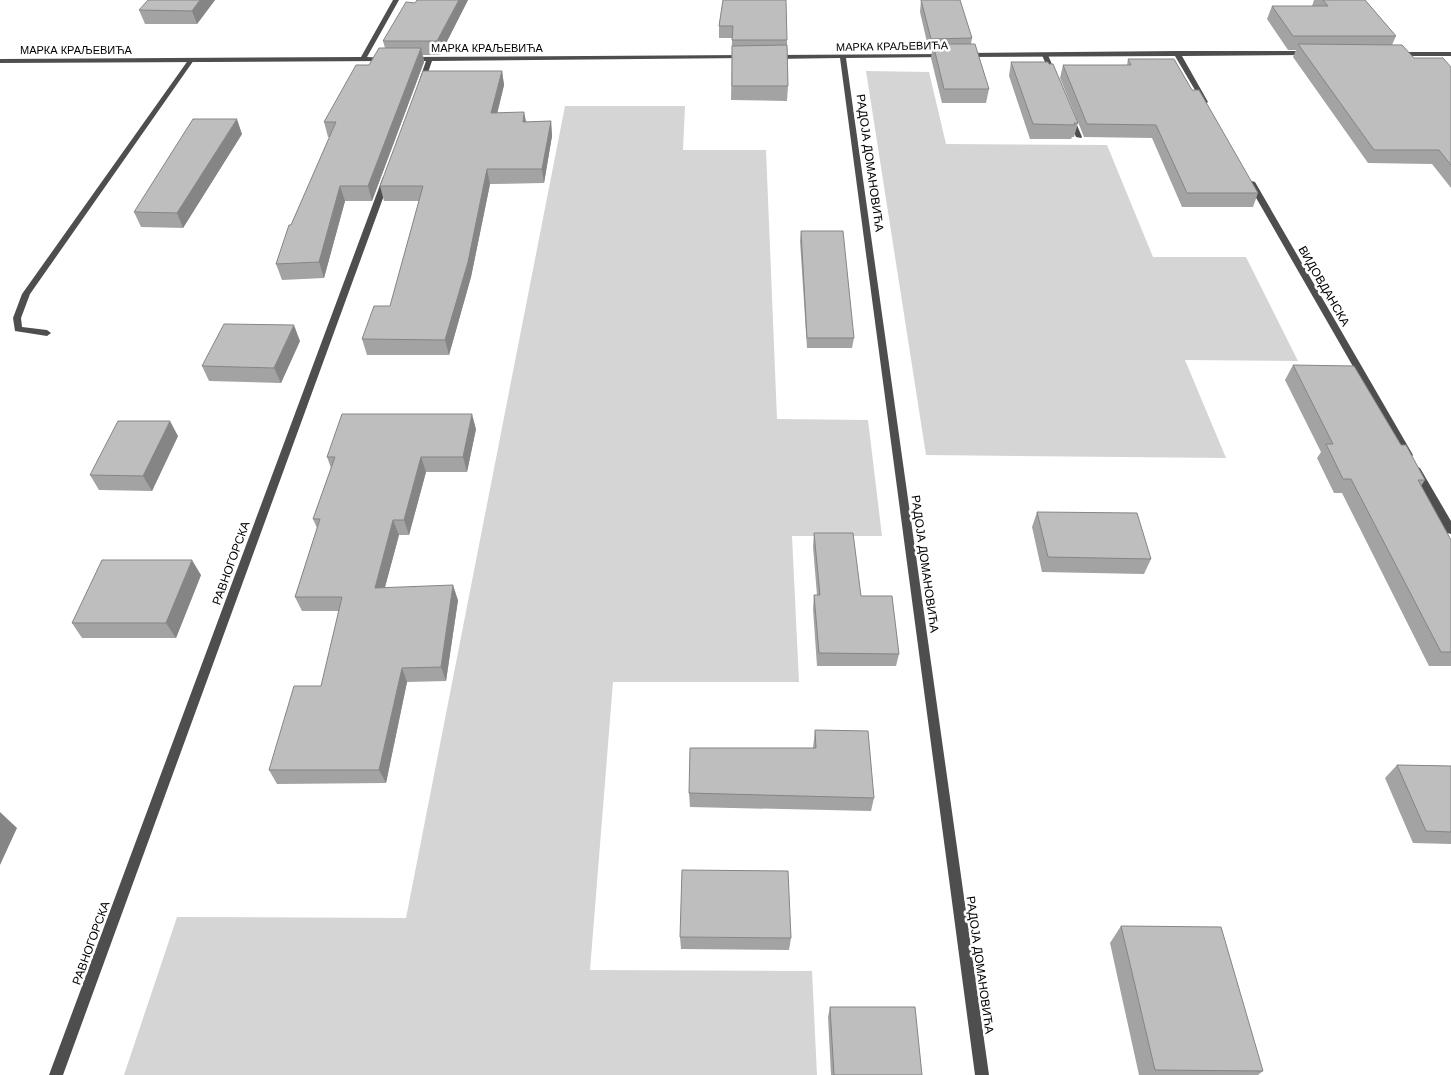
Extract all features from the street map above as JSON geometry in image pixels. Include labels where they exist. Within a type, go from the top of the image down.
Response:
[{"type":"street","points":[[363,59],[396,0]]},
{"type":"street","points":[[1177,53],[1212,114]]},
{"type":"street","name":"МАРКА КРАЉЕВИЋА","points":[[958,56],[1177,53],[1314,54]]},
{"type":"street","points":[[1392,54],[1451,54]]},
{"type":"street","points":[[1045,55],[1056,82]]},
{"type":"street","name":"МАРКА КРАЉЕВИЋА","points":[[764,57],[949,56]]},
{"type":"street","name":"МАРКА КРАЉЕВИЋА","points":[[401,59],[754,57]]},
{"type":"street","name":"РАДОЈА ДОМАНОВИЋА","points":[[843,57],[982,1075]]},
{"type":"street","name":"МАРКА КРАЉЕВИЋА","points":[[0,61],[392,59]]},
{"type":"street","points":[[416,96],[430,59]]},
{"type":"street","points":[[47,333],[18,328],[17,318],[26,294],[191,60]]},
{"type":"street","points":[[1068,110],[1079,137]]},
{"type":"street","name":"РАВНОГОРСКА","points":[[56,1075],[389,171]]},
{"type":"street","name":"ВИДОВДАНСКА","points":[[1247,175],[1451,530]]},
{"type":"shaded area","points":[[866,71],[929,72],[946,144],[1107,145],[1153,257],[1246,257],[1298,361],[1185,360],[1226,458],[926,455]]},
{"type":"shaded area","points":[[565,106],[685,106],[683,150],[766,150],[777,419],[868,420],[882,536],[792,536],[799,682],[613,682],[590,970],[812,971],[817,1075],[124,1075],[177,917],[406,918]]},
{"type":"building","points":[[148,0],[200,0],[192,11],[139,10]]},
{"type":"building","points":[[417,0],[459,0],[437,41],[383,41],[406,2],[415,3]]},
{"type":"building","points":[[723,0],[786,0],[787,40],[732,40],[733,26],[719,26]]},
{"type":"building","points":[[921,0],[960,0],[972,38],[931,39]]},
{"type":"building","points":[[1323,0],[1365,0],[1396,36],[1293,36],[1272,6],[1328,6]]},
{"type":"building","points":[[933,44],[975,44],[989,89],[944,89]]},
{"type":"building","points":[[1298,44],[1402,45],[1414,58],[1443,58],[1451,67],[1451,165],[1439,150],[1374,150]]},
{"type":"building","points":[[787,45],[788,86],[732,86],[732,46]]},
{"type":"building","points":[[379,48],[421,48],[368,186],[340,186],[319,262],[276,264],[289,225],[291,225],[336,122],[324,122],[356,65],[369,65]]},
{"type":"building","points":[[1128,59],[1174,59],[1192,90],[1199,90],[1258,193],[1187,193],[1156,125],[1087,124],[1063,65],[1131,65]]},
{"type":"building","points":[[1011,62],[1048,62],[1053,64],[1078,123],[1074,123],[1075,125],[1033,124]]},
{"type":"building","points":[[423,71],[502,71],[491,113],[524,112],[523,122],[551,121],[542,169],[487,169],[468,262],[445,340],[362,339],[374,306],[390,306],[423,186],[380,186]]},
{"type":"building","points":[[193,119],[237,119],[177,213],[134,212]]},
{"type":"building","points":[[801,231],[843,231],[854,338],[807,338]]},
{"type":"building","points":[[224,324],[294,325],[274,368],[202,366]]},
{"type":"building","points":[[1293,365],[1354,366],[1401,445],[1406,445],[1425,480],[1418,480],[1451,540],[1451,652],[1441,652],[1351,479],[1343,479],[1326,444],[1333,444]]},
{"type":"building","points":[[342,414],[472,414],[463,457],[421,457],[404,520],[393,520],[375,588],[453,585],[441,667],[402,668],[379,770],[269,770],[294,686],[321,686],[342,597],[295,597],[320,519],[313,519],[335,457],[327,457]]},
{"type":"building","points":[[118,421],[170,421],[143,476],[90,475]]},
{"type":"building","points":[[1037,512],[1137,513],[1151,559],[1048,557]]},
{"type":"building","points":[[814,533],[853,533],[861,596],[892,596],[899,654],[819,653],[814,595],[820,595]]},
{"type":"building","points":[[102,560],[192,560],[166,623],[72,623]]},
{"type":"building","points":[[815,730],[868,731],[874,798],[689,793],[690,748],[816,748]]},
{"type":"building","points":[[1397,765],[1451,766],[1451,832],[1426,831]]},
{"type":"building","points":[[682,870],[788,871],[791,938],[680,937]]},
{"type":"building","points":[[1121,926],[1221,927],[1263,1071],[1155,1070]]},
{"type":"building","points":[[830,1007],[915,1007],[922,1075],[834,1075]]}]
